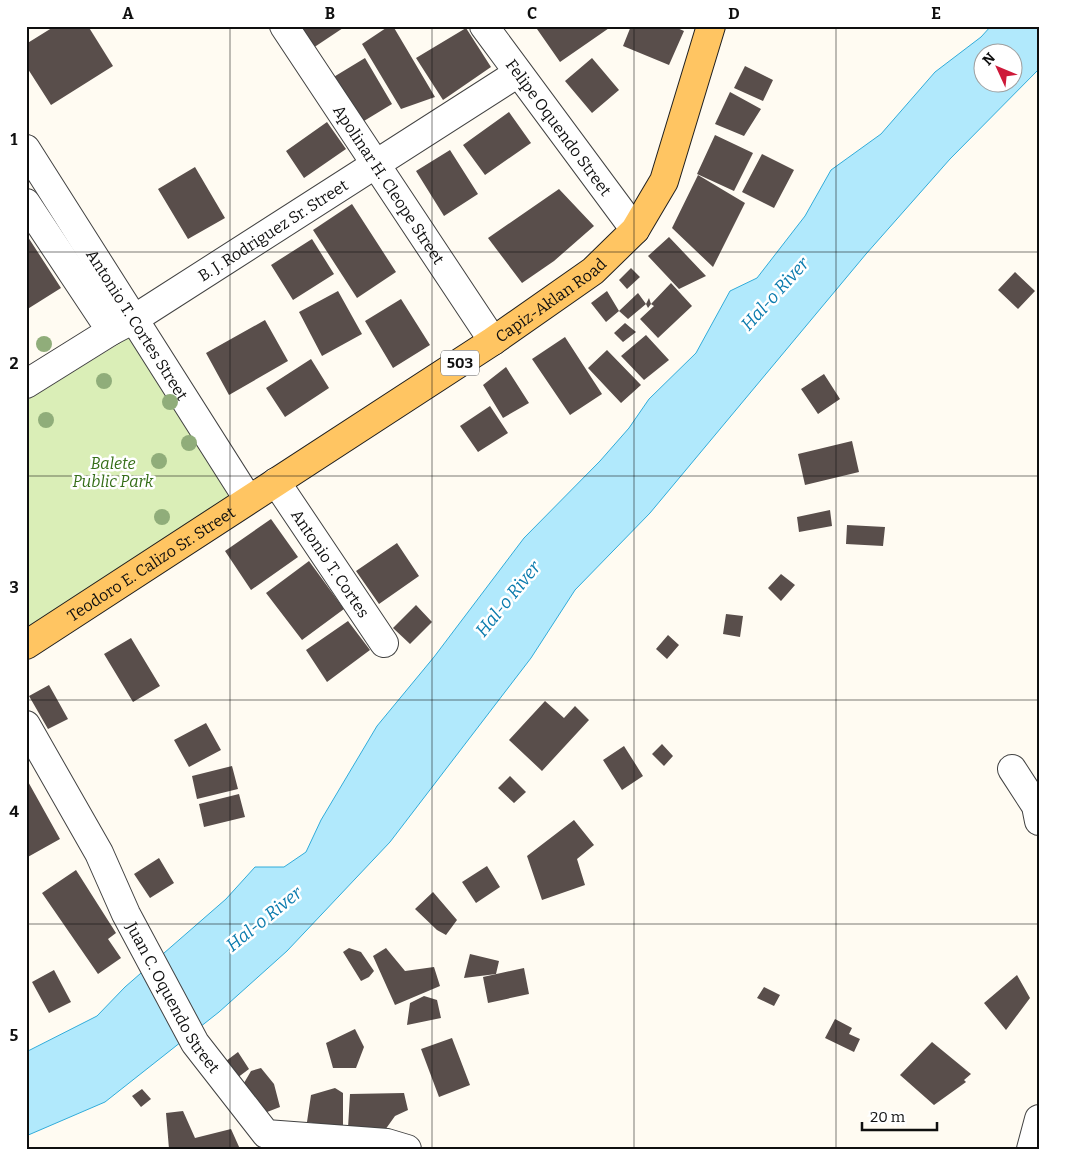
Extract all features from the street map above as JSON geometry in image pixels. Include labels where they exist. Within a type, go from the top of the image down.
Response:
[{"type":"main road","name":"Capiz-Aklan Road","points":[[276,482],[494,342],[593,271],[634,230],[664,181],[711,26]]},
{"type":"main road","name":"Teodoro E. Calizo Sr. Street","points":[[26,645],[276,482]]},
{"type":"street","name":"Apolinar H. Cleope Street","points":[[284,26],[494,342]]},
{"type":"street","name":"Felipe Oquendo Street","points":[[484,26],[634,230]]},
{"type":"street","name":"B. J. Rodriguez Sr. Street","points":[[26,384],[123,325],[518,73]]},
{"type":"street","name":"Antonio T. Cortes Street","points":[[26,150],[123,325],[248,499]]},
{"type":"street","points":[[26,203],[123,325]]},
{"type":"street","name":"Antonio T. Cortes","points":[[276,482],[384,643]]},
{"type":"street","name":"Juan C. Oquendo Street","points":[[26,725],[99,853],[126,914],[194,1043],[266,1134],[387,1143],[407,1149]]},
{"type":"street","points":[[1012,769],[1036,806],[1039,821]]},
{"type":"street","points":[[1031,1149],[1039,1119]]},
{"type":"green space","name":"Balete Public Park","points":[[133,335],[237,497],[26,633],[26,401]]},
{"type":"water","points":[[991,26],[1039,26],[1039,69],[1022,86],[1022,42],[974,42]]},
{"type":"water","name":"Hal-o River","points":[[972,44],[972,92],[1016,92],[950,159],[866,254],[650,513],[575,590],[531,658],[390,842],[287,951],[219,1012],[105,1102],[26,1136],[26,1052],[97,1016],[125,987],[226,899],[255,867],[284,867],[306,852],[321,820],[377,726],[434,657],[524,538],[600,461],[629,428],[649,399],[696,353],[730,291],[757,278],[805,216],[831,170],[881,134],[935,72]]},
{"type":"building","points":[[55,26],[88,26],[113,66],[51,105],[26,66],[26,44]]},
{"type":"building","points":[[291,26],[346,26],[307,52]]},
{"type":"building","points":[[389,26],[393,26],[435,97],[401,109],[362,44]]},
{"type":"building","points":[[542,26],[612,26],[560,62],[537,29]]},
{"type":"building","points":[[631,26],[673,26],[684,31],[669,65],[623,46]]},
{"type":"building","points":[[466,28],[491,67],[443,100],[416,58]]},
{"type":"building","points":[[365,58],[392,104],[359,124],[332,78]]},
{"type":"building","points":[[592,58],[619,90],[592,113],[565,81]]},
{"type":"building","points":[[745,66],[773,80],[763,101],[734,88]]},
{"type":"building","points":[[730,92],[761,109],[744,136],[715,124]]},
{"type":"building","points":[[509,112],[531,143],[485,175],[463,145]]},
{"type":"building","points":[[327,122],[346,149],[304,178],[286,151]]},
{"type":"building","points":[[715,135],[753,153],[734,191],[697,174]]},
{"type":"building","points":[[450,150],[478,194],[444,216],[416,171]]},
{"type":"building","points":[[762,154],[794,170],[774,208],[742,192]]},
{"type":"building","points":[[195,167],[225,218],[188,239],[158,189]]},
{"type":"building","points":[[698,175],[745,203],[713,267],[672,228]]},
{"type":"building","points":[[559,189],[594,226],[554,261],[522,283],[488,238]]},
{"type":"building","points":[[352,204],[396,272],[357,298],[313,230]]},
{"type":"building","points":[[26,234],[61,288],[26,310]]},
{"type":"building","points":[[669,237],[706,276],[679,289],[648,256]]},
{"type":"building","points":[[312,239],[334,274],[293,300],[271,265]]},
{"type":"building","points":[[631,268],[640,277],[627,289],[619,280]]},
{"type":"building","points":[[1015,272],[1035,291],[1018,309],[998,290]]},
{"type":"building","points":[[671,283],[692,306],[658,338],[640,319],[654,306],[651,304]]},
{"type":"building","points":[[338,291],[362,334],[322,356],[299,312]]},
{"type":"building","points":[[607,291],[619,311],[606,322],[591,303]]},
{"type":"building","points":[[638,293],[646,304],[628,319],[619,311]]},
{"type":"building","points":[[649,298],[651,304],[648,308],[646,304]]},
{"type":"building","points":[[401,299],[430,345],[393,368],[365,321]]},
{"type":"building","points":[[265,320],[288,361],[229,395],[206,353]]},
{"type":"building","points":[[625,323],[636,332],[623,342],[614,333]]},
{"type":"building","points":[[646,335],[669,360],[644,380],[621,356]]},
{"type":"building","points":[[565,337],[602,394],[570,415],[532,359]]},
{"type":"building","points":[[607,350],[641,385],[621,403],[588,368]]},
{"type":"building","points":[[311,359],[329,388],[285,417],[266,388]]},
{"type":"building","points":[[506,367],[529,403],[503,418],[483,385]]},
{"type":"building","points":[[824,374],[840,399],[818,414],[801,389]]},
{"type":"building","points":[[490,406],[508,433],[478,452],[460,426]]},
{"type":"building","points":[[852,441],[859,472],[805,485],[798,454]]},
{"type":"building","points":[[830,510],[832,526],[799,532],[797,517]]},
{"type":"building","points":[[271,519],[298,557],[251,590],[225,551]]},
{"type":"building","points":[[847,525],[885,527],[883,546],[846,544]]},
{"type":"building","points":[[397,543],[419,576],[379,604],[356,571]]},
{"type":"building","points":[[309,561],[344,609],[302,640],[266,593]]},
{"type":"building","points":[[781,574],[795,585],[781,601],[768,588]]},
{"type":"building","points":[[416,605],[432,622],[410,644],[393,628]]},
{"type":"building","points":[[726,614],[743,616],[740,637],[723,634]]},
{"type":"building","points":[[348,621],[370,650],[327,682],[306,650]]},
{"type":"building","points":[[668,635],[679,645],[667,659],[656,649]]},
{"type":"building","points":[[131,638],[160,686],[133,702],[104,654]]},
{"type":"building","points":[[49,685],[68,719],[48,729],[29,696]]},
{"type":"building","points":[[545,701],[564,718],[575,706],[589,720],[542,771],[509,740]]},
{"type":"building","points":[[206,723],[221,750],[189,767],[174,740]]},
{"type":"building","points":[[662,744],[673,756],[664,766],[652,754]]},
{"type":"building","points":[[624,746],[643,776],[622,790],[603,760]]},
{"type":"building","points":[[232,766],[238,789],[197,799],[192,776]]},
{"type":"building","points":[[510,776],[526,792],[514,803],[498,788]]},
{"type":"building","points":[[26,778],[60,839],[26,858]]},
{"type":"building","points":[[239,794],[245,817],[204,827],[199,804]]},
{"type":"building","points":[[574,820],[594,845],[577,859],[585,885],[542,900],[527,856]]},
{"type":"building","points":[[159,858],[174,883],[150,898],[134,874]]},
{"type":"building","points":[[487,866],[500,887],[476,903],[462,882]]},
{"type":"building","points":[[76,870],[116,933],[108,939],[121,958],[98,974],[42,893]]},
{"type":"building","points":[[433,892],[457,920],[446,935],[437,930],[415,909]]},
{"type":"building","points":[[349,948],[361,952],[374,971],[369,977],[361,981],[343,952]]},
{"type":"building","points":[[386,948],[405,971],[434,967],[440,986],[395,1005],[373,956]]},
{"type":"building","points":[[470,954],[499,961],[496,974],[464,978]]},
{"type":"building","points":[[524,968],[529,994],[488,1003],[483,977]]},
{"type":"building","points":[[54,970],[71,1002],[49,1013],[32,982]]},
{"type":"building","points":[[1017,975],[1030,998],[1006,1030],[984,1003]]},
{"type":"building","points":[[764,987],[780,995],[774,1006],[757,998]]},
{"type":"building","points":[[424,996],[437,1000],[441,1018],[407,1025],[410,1003]]},
{"type":"building","points":[[835,1019],[852,1028],[849,1034],[860,1039],[854,1052],[825,1038]]},
{"type":"building","points":[[355,1029],[364,1047],[356,1068],[333,1068],[326,1043]]},
{"type":"building","points":[[452,1038],[470,1085],[439,1097],[421,1049]]},
{"type":"building","points":[[932,1042],[971,1074],[964,1080],[966,1082],[934,1105],[900,1075]]},
{"type":"building","points":[[238,1052],[249,1069],[237,1078],[226,1061]]},
{"type":"building","points":[[261,1068],[274,1084],[280,1107],[262,1114],[246,1102],[244,1083],[251,1071]]},
{"type":"building","points":[[335,1088],[343,1093],[343,1128],[307,1122],[311,1095]]},
{"type":"building","points":[[142,1089],[151,1099],[141,1107],[132,1096]]},
{"type":"building","points":[[404,1093],[408,1110],[395,1116],[385,1130],[348,1128],[350,1094]]},
{"type":"building","points":[[183,1111],[195,1138],[231,1129],[240,1149],[169,1149],[166,1113]]}]
